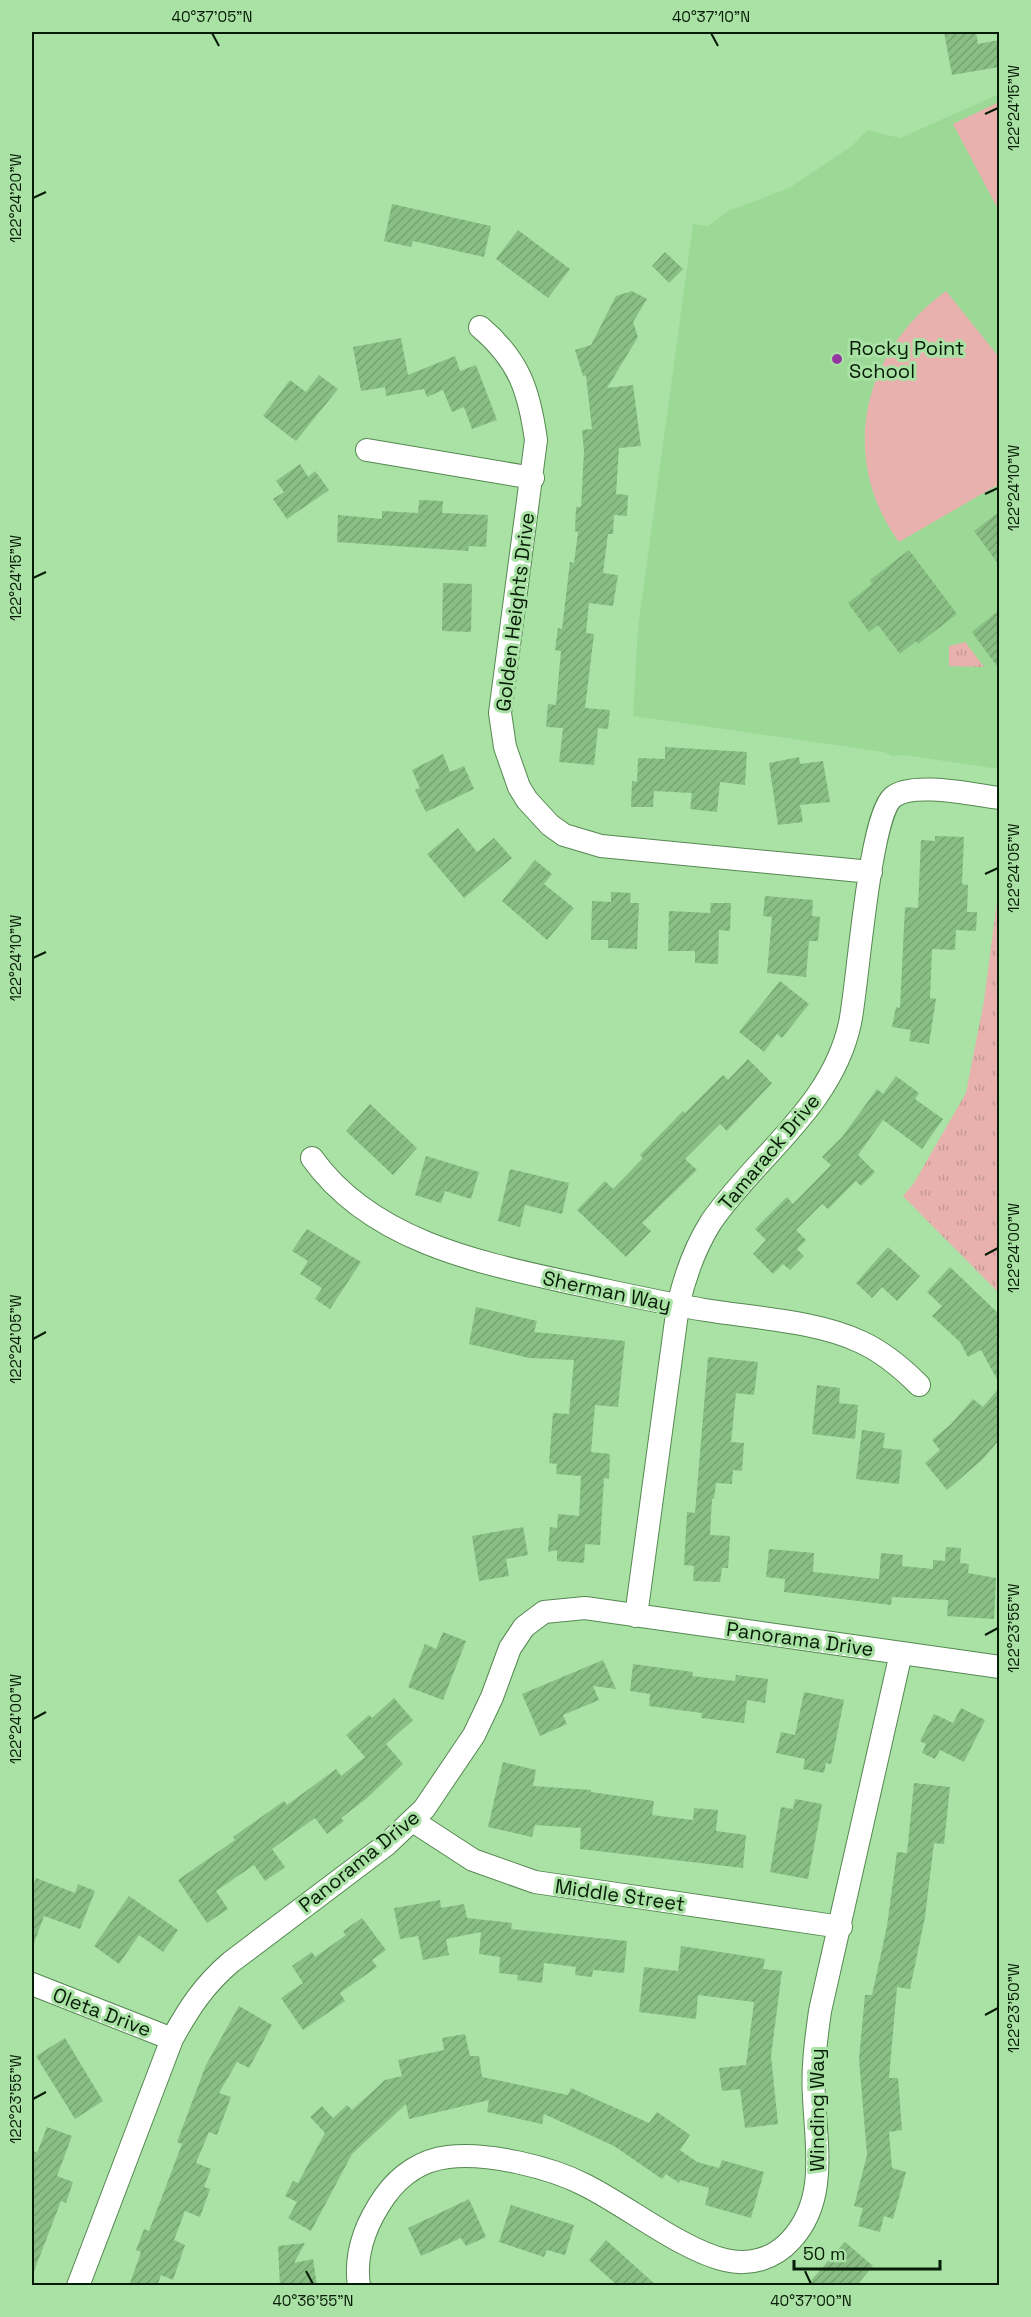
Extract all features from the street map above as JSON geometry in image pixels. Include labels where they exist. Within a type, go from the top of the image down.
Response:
[{"type":"street","name":"Golden Heights Drive","points":[[480,327],[498,343],[528,392],[536,440],[533,478],[500,713],[512,771],[527,800],[564,835],[601,846],[871,872]]},
{"type":"street","points":[[367,450],[533,478]]},
{"type":"street","name":"Tamarack Drive","points":[[636,1616],[678,1306],[687,1268],[711,1223],[804,1116],[838,1061],[850,1024],[871,872],[882,817],[892,797],[915,789],[999,798]]},
{"type":"street","name":"Sherman Way","points":[[312,1158],[320,1170],[354,1202],[415,1239],[466,1257],[523,1272],[678,1306],[814,1328],[847,1336],[883,1354],[919,1385]]},
{"type":"street","name":"Panorama Drive","points":[[78,2286],[172,2039],[191,2004],[214,1976],[413,1821],[470,1742],[492,1697],[510,1648],[524,1627],[544,1612],[585,1608],[999,1667]]},
{"type":"street","name":"Winding Way","points":[[359,2286],[361,2241],[383,2198],[393,2185],[413,2169],[447,2157],[512,2163],[548,2171],[583,2184],[703,2253],[720,2259],[756,2261],[770,2257],[801,2228],[816,2190],[819,2145],[814,2098],[814,2053],[820,2011],[841,1927],[901,1653]]},
{"type":"street","name":"Middle Street","points":[[413,1821],[459,1853],[488,1867],[535,1882],[841,1927]]},
{"type":"street","name":"Oleta Drive","points":[[32,1984],[172,2039]]},
{"type":"shaded area","name":"Rocky Point School","points":[[999,94],[999,769],[904,755],[892,756],[884,752],[633,716],[638,628],[693,224],[708,226],[728,211],[789,188],[852,146],[867,130],[900,138]]},
{"type":"green space","points":[[999,102],[999,211],[953,124]]},
{"type":"green space","points":[[946,291],[999,357],[999,484],[899,542],[880,509],[869,475],[865,441],[868,407],[878,374],[895,343],[918,315]]},
{"type":"green space","points":[[966,642],[984,667],[949,666],[949,646]]},
{"type":"green space","points":[[999,886],[999,1293],[903,1196],[914,1183],[966,1093],[984,1001]]},
{"type":"building","points":[[944,32],[976,32],[978,44],[999,40],[999,67],[952,75]]},
{"type":"building","points":[[392,204],[491,226],[484,257],[413,241],[411,247],[384,241]]},
{"type":"building","points":[[518,230],[570,269],[548,298],[496,259]]},
{"type":"building","points":[[665,252],[683,269],[669,283],[652,266]]},
{"type":"building","points":[[632,291],[647,299],[633,322],[638,337],[607,388],[633,385],[641,446],[619,448],[616,494],[628,495],[627,516],[614,515],[613,534],[608,534],[603,573],[618,575],[613,606],[589,603],[586,633],[594,634],[585,708],[610,710],[608,729],[598,728],[594,765],[559,762],[563,728],[546,727],[548,704],[556,705],[561,651],[555,650],[558,628],[562,629],[570,562],[574,563],[578,532],[575,531],[576,507],[581,507],[584,451],[582,430],[592,429],[586,375],[583,376],[575,350],[591,345],[616,296]]},
{"type":"building","points":[[401,338],[408,375],[455,356],[460,371],[476,365],[497,420],[472,429],[464,407],[452,412],[443,390],[427,397],[424,389],[386,396],[385,387],[361,391],[353,347]]},
{"type":"building","points":[[319,375],[338,389],[296,441],[263,416],[290,380],[306,392]]},
{"type":"building","points":[[300,464],[308,477],[315,471],[329,490],[287,519],[273,499],[284,492],[276,481]]},
{"type":"building","points":[[419,500],[443,501],[442,513],[488,515],[486,547],[469,546],[468,551],[337,542],[338,515],[382,519],[382,511],[418,513]]},
{"type":"building","points":[[999,512],[999,565],[974,531]]},
{"type":"building","points":[[909,550],[957,614],[918,644],[916,641],[900,654],[878,625],[869,632],[848,603],[872,584],[870,580]]},
{"type":"building","points":[[443,583],[472,584],[471,632],[442,631]]},
{"type":"building","points":[[999,610],[999,669],[972,632]]},
{"type":"building","points":[[665,747],[747,752],[745,785],[720,782],[717,812],[690,809],[692,793],[654,791],[653,807],[631,807],[632,781],[637,782],[638,758],[665,759]]},
{"type":"building","points":[[443,754],[450,772],[464,766],[474,789],[426,812],[415,790],[420,788],[412,770]]},
{"type":"building","points":[[799,757],[800,764],[823,761],[830,802],[800,805],[803,822],[778,825],[769,763]]},
{"type":"building","points":[[458,828],[477,852],[494,838],[512,858],[464,898],[427,854]]},
{"type":"building","points":[[935,836],[964,837],[962,884],[968,885],[967,912],[977,912],[976,931],[956,930],[955,950],[932,949],[930,998],[936,999],[929,1044],[909,1041],[911,1030],[892,1027],[896,1007],[900,1008],[905,907],[918,908],[921,840],[935,841]]},
{"type":"building","points":[[535,860],[552,874],[544,884],[574,908],[547,940],[502,901]]},
{"type":"building","points":[[611,892],[631,893],[630,903],[639,903],[637,949],[608,948],[608,940],[591,940],[592,901],[611,902]]},
{"type":"building","points":[[765,896],[813,900],[812,916],[820,917],[818,941],[809,941],[806,977],[767,973],[772,917],[763,916]]},
{"type":"building","points":[[711,903],[731,903],[730,931],[719,930],[718,964],[695,963],[695,951],[668,951],[669,911],[710,913]]},
{"type":"building","points":[[780,981],[809,1004],[782,1038],[777,1034],[764,1052],[739,1032]]},
{"type":"building","points":[[748,1059],[772,1083],[727,1131],[720,1124],[685,1159],[697,1170],[642,1223],[651,1231],[626,1257],[577,1210],[605,1181],[613,1189],[643,1158],[640,1155],[683,1111],[685,1113],[723,1075],[728,1080]]},
{"type":"building","points":[[896,1076],[919,1093],[915,1099],[943,1119],[922,1149],[883,1120],[858,1155],[875,1172],[861,1186],[856,1181],[828,1209],[822,1204],[796,1230],[806,1240],[797,1249],[804,1256],[790,1270],[783,1264],[773,1274],[753,1254],[766,1240],[755,1229],[787,1197],[793,1204],[831,1165],[822,1157],[842,1137],[877,1089],[883,1094]]},
{"type":"building","points":[[370,1104],[417,1148],[393,1175],[346,1131]]},
{"type":"building","points":[[426,1156],[479,1172],[471,1199],[445,1191],[441,1203],[415,1195]]},
{"type":"building","points":[[510,1169],[569,1183],[562,1214],[525,1205],[520,1227],[498,1221]]},
{"type":"building","points":[[307,1229],[361,1262],[330,1309],[315,1299],[322,1288],[300,1274],[308,1261],[292,1251]]},
{"type":"building","points":[[888,1247],[920,1276],[897,1301],[882,1287],[872,1298],[856,1283]]},
{"type":"building","points":[[950,1267],[999,1314],[999,1383],[981,1350],[968,1357],[960,1342],[932,1316],[942,1306],[927,1292]]},
{"type":"building","points":[[476,1307],[537,1321],[534,1332],[625,1341],[618,1407],[595,1405],[591,1452],[610,1454],[609,1479],[604,1478],[600,1545],[585,1544],[584,1563],[557,1561],[557,1550],[548,1552],[550,1527],[557,1528],[558,1514],[579,1516],[581,1476],[556,1474],[557,1464],[549,1463],[553,1413],[569,1414],[574,1360],[529,1358],[469,1344]]},
{"type":"building","points":[[708,1357],[758,1362],[754,1395],[736,1393],[731,1442],[744,1443],[742,1471],[733,1470],[732,1484],[716,1483],[714,1499],[712,1499],[710,1535],[730,1536],[728,1568],[722,1568],[720,1582],[693,1581],[694,1566],[684,1565],[687,1512],[695,1513]]},
{"type":"building","points":[[817,1385],[840,1388],[839,1403],[858,1405],[855,1439],[812,1434]]},
{"type":"building","points":[[999,1388],[999,1440],[983,1459],[947,1490],[925,1463],[940,1450],[932,1440],[951,1424],[973,1399],[983,1407]]},
{"type":"building","points":[[862,1430],[885,1433],[883,1448],[902,1450],[899,1484],[856,1479]]},
{"type":"building","points":[[523,1527],[528,1555],[506,1559],[509,1576],[479,1581],[472,1536]]},
{"type":"building","points":[[946,1547],[961,1548],[960,1563],[969,1564],[968,1573],[996,1578],[994,1619],[947,1616],[948,1600],[892,1597],[891,1605],[784,1592],[785,1579],[766,1577],[769,1549],[814,1553],[813,1572],[879,1579],[881,1553],[903,1555],[902,1566],[933,1569],[933,1560],[945,1561]]},
{"type":"building","points":[[443,1632],[466,1641],[443,1700],[408,1687],[425,1644],[436,1649]]},
{"type":"building","points":[[603,1660],[616,1689],[593,1686],[599,1700],[563,1715],[567,1724],[540,1736],[522,1694]]},
{"type":"building","points":[[633,1664],[693,1672],[692,1676],[735,1681],[736,1675],[768,1679],[765,1703],[747,1700],[744,1723],[701,1718],[702,1713],[649,1706],[650,1694],[630,1691]]},
{"type":"building","points":[[804,1692],[844,1700],[831,1764],[826,1763],[824,1773],[803,1769],[805,1759],[776,1753],[781,1732],[795,1735]]},
{"type":"building","points":[[394,1698],[413,1720],[386,1744],[403,1764],[367,1798],[341,1818],[344,1821],[327,1834],[315,1818],[272,1849],[285,1867],[265,1881],[254,1865],[216,1891],[228,1909],[207,1923],[178,1880],[235,1840],[233,1837],[284,1801],[287,1805],[336,1769],[341,1776],[365,1757],[346,1735],[369,1715],[372,1718]]},
{"type":"building","points":[[961,1708],[985,1720],[964,1762],[940,1750],[935,1759],[922,1753],[926,1744],[920,1741],[934,1714],[953,1723]]},
{"type":"building","points":[[503,1762],[536,1770],[533,1786],[591,1790],[591,1792],[654,1801],[652,1815],[693,1820],[694,1808],[718,1810],[716,1831],[746,1835],[743,1868],[580,1849],[581,1828],[535,1825],[532,1837],[488,1827]]},
{"type":"building","points":[[914,1783],[950,1787],[944,1844],[934,1843],[925,1917],[910,1989],[897,1987],[889,2078],[898,2078],[902,2130],[889,2132],[892,2168],[906,2172],[893,2219],[884,2216],[880,2232],[858,2226],[863,2208],[854,2206],[867,2155],[859,2059],[865,1995],[872,1995],[887,1926],[897,1852],[907,1853]]},
{"type":"building","points":[[795,1799],[822,1804],[808,1879],[770,1872],[781,1807],[793,1809]]},
{"type":"building","points":[[36,1878],[75,1893],[78,1884],[95,1891],[80,1929],[44,1916],[33,1946],[32,1890]]},
{"type":"building","points":[[129,1896],[178,1930],[163,1952],[139,1935],[119,1964],[94,1946]]},
{"type":"building","points":[[440,1900],[441,1908],[464,1904],[467,1918],[512,1923],[511,1929],[627,1941],[624,1973],[593,1970],[592,1977],[575,1975],[576,1967],[544,1963],[542,1983],[517,1980],[518,1975],[499,1973],[500,1957],[479,1954],[481,1932],[446,1939],[449,1955],[423,1960],[418,1936],[400,1939],[394,1908]]},
{"type":"building","points":[[362,1918],[386,1950],[372,1960],[377,1967],[340,1993],[345,2001],[303,2030],[281,1998],[303,1983],[292,1966],[312,1952],[315,1957],[346,1935],[343,1931]]},
{"type":"building","points":[[681,1946],[765,1959],[763,1969],[782,1971],[771,2056],[778,2124],[745,2128],[740,2089],[722,2091],[719,2068],[746,2065],[754,2002],[698,1995],[696,2019],[639,2012],[644,1967],[678,1971]]},
{"type":"building","points":[[239,2006],[272,2025],[249,2068],[237,2062],[219,2093],[231,2097],[217,2135],[209,2132],[196,2163],[211,2169],[204,2187],[210,2189],[200,2217],[185,2211],[174,2240],[185,2245],[173,2280],[161,2275],[157,2286],[129,2286],[141,2252],[136,2250],[144,2229],[149,2231],[182,2144],[177,2142],[206,2065]]},
{"type":"building","points":[[465,2034],[470,2056],[479,2056],[482,2077],[568,2095],[571,2088],[649,2123],[657,2112],[690,2135],[680,2150],[697,2162],[719,2168],[722,2160],[764,2172],[751,2218],[705,2205],[709,2188],[680,2180],[679,2183],[666,2174],[662,2179],[614,2146],[544,2114],[542,2124],[487,2112],[489,2100],[409,2119],[406,2104],[352,2154],[311,2231],[288,2218],[297,2202],[285,2196],[293,2181],[298,2183],[325,2133],[310,2117],[322,2106],[333,2118],[347,2105],[352,2110],[385,2080],[402,2076],[398,2060],[444,2050],[442,2038]]},
{"type":"building","points":[[65,2038],[103,2101],[75,2119],[36,2056]]},
{"type":"building","points":[[47,2127],[72,2136],[57,2176],[73,2182],[66,2203],[61,2201],[33,2274],[32,2150],[37,2153]]},
{"type":"building","points":[[469,2199],[486,2237],[466,2246],[461,2238],[421,2256],[408,2228]]},
{"type":"building","points":[[511,2205],[574,2225],[565,2255],[547,2250],[544,2257],[499,2242]]},
{"type":"building","points":[[606,2240],[657,2286],[618,2286],[589,2260]]},
{"type":"building","points":[[845,2242],[873,2266],[856,2286],[806,2286]]},
{"type":"building","points":[[305,2243],[294,2263],[313,2259],[317,2286],[280,2286],[278,2246]]},
{"type":"place","name":"Rocky Point School","points":[[837,359]]}]
